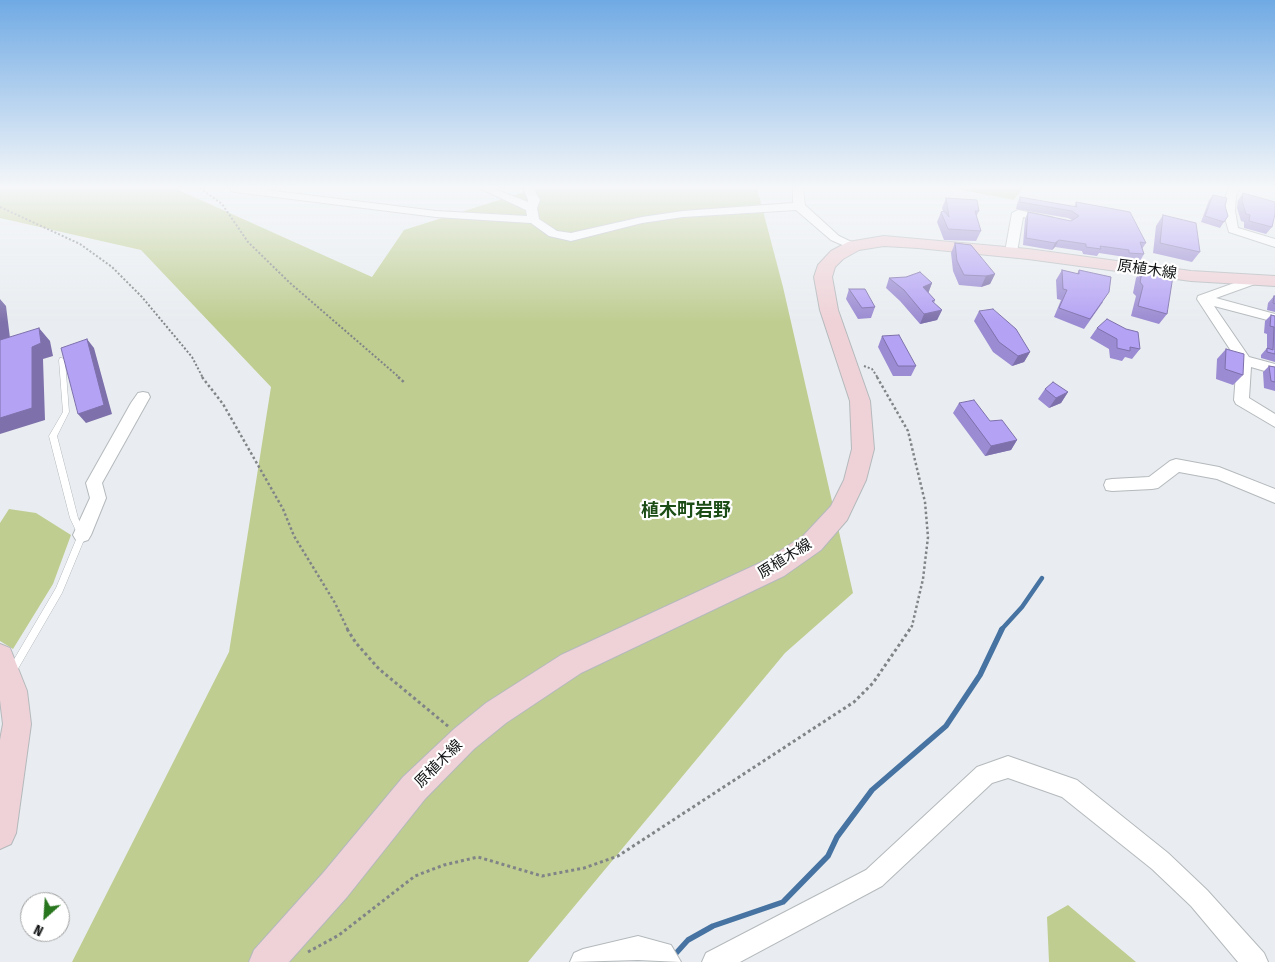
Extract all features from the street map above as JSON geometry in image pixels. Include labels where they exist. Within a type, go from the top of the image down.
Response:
[{"type":"main road","name":"原植木線","points":[[266,962],[335,885],[414,788],[464,739],[496,713],[572,664],[776,568],[812,543],[839,513],[855,480],[863,449],[860,400],[829,310],[822,277],[827,265],[837,255],[854,246],[884,242],[909,242],[1011,252],[1191,276],[1275,282]]},
{"type":"main road","points":[[0,833],[17,724],[13,691],[4,667]]},
{"type":"street","points":[[551,233],[571,237],[588,233]]},
{"type":"street","points":[[829,233],[835,238],[854,246]]},
{"type":"street","points":[[1011,252],[1014,233]]},
{"type":"street","points":[[1242,233],[1275,243]]},
{"type":"street","points":[[1203,299],[1251,281]]},
{"type":"street","points":[[1203,299],[1275,318]]},
{"type":"street","points":[[1203,299],[1244,360],[1241,400],[1275,421]]},
{"type":"street","points":[[1244,360],[1275,369]]},
{"type":"street","points":[[82,535],[98,498],[94,483],[143,397]]},
{"type":"street","points":[[1112,485],[1152,483],[1176,465],[1219,473],[1275,496]]},
{"type":"street","points":[[715,962],[874,878],[984,774],[1008,767],[1069,788],[1160,861],[1199,898],[1255,962]]},
{"type":"street","points":[[583,962],[638,948],[665,958]]},
{"type":"lane","points":[[4,667],[59,590],[82,535],[74,518],[53,436],[66,412],[62,360]]},
{"type":"path","points":[[59,233],[80,244],[112,266],[142,297],[192,358],[202,377],[223,404],[283,509],[294,536],[335,603],[345,626],[356,643],[379,668],[464,739]]},
{"type":"path","points":[[242,233],[248,242],[290,284],[405,383]]},
{"type":"path","points":[[305,953],[339,935],[415,876],[444,864],[478,856],[542,876],[584,868],[618,856],[854,702],[873,683],[912,626],[922,579],[928,537],[925,502],[908,431],[872,369],[863,365],[848,365]]},
{"type":"green space","points":[[66,233],[274,233],[372,277],[402,233],[769,233],[783,287],[853,593],[785,653],[528,962],[72,962],[229,652],[271,387],[141,250]]},
{"type":"green space","points":[[9,509],[36,513],[71,535],[53,584],[13,649],[0,641],[0,523]]},
{"type":"green space","points":[[1068,905],[1136,962],[1049,962],[1047,917]]},
{"type":"building","points":[[1026,233],[1141,233],[1146,243],[1140,242],[1144,254],[1129,253],[1129,250],[1100,246],[1101,249],[1086,247],[1086,244],[1059,240],[1055,243],[1026,238]]},
{"type":"building","points":[[1161,233],[1197,233],[1200,252],[1160,243]]},
{"type":"building","points":[[955,243],[971,245],[995,274],[986,276],[964,275],[957,261]]},
{"type":"building","points":[[1143,268],[1173,276],[1167,314],[1138,306],[1143,286],[1140,282]]},
{"type":"building","points":[[1062,270],[1079,274],[1079,270],[1111,277],[1109,292],[1090,319],[1059,308],[1067,290],[1063,289]]},
{"type":"building","points":[[920,272],[932,283],[923,287],[935,300],[932,301],[942,310],[924,314],[904,290],[889,278],[906,277]]},
{"type":"building","points":[[849,289],[865,289],[875,307],[862,308]]},
{"type":"building","points":[[993,309],[1016,329],[1030,352],[1018,356],[999,342],[979,311]]},
{"type":"building","points":[[1271,315],[1275,316],[1275,354],[1267,352],[1267,348],[1273,350],[1274,327],[1270,326]]},
{"type":"building","points":[[1107,319],[1126,329],[1138,332],[1140,349],[1130,347],[1130,351],[1117,348],[1117,339],[1097,328]]},
{"type":"building","points":[[39,328],[41,343],[32,347],[32,408],[0,418],[0,340]]},
{"type":"building","points":[[899,335],[916,366],[898,366],[882,336]]},
{"type":"building","points":[[87,339],[104,405],[78,414],[61,348]]},
{"type":"building","points":[[1226,349],[1244,354],[1243,375],[1225,369]]},
{"type":"building","points":[[1269,366],[1275,367],[1275,382],[1271,381]]},
{"type":"building","points":[[1053,382],[1068,392],[1056,398],[1045,389]]},
{"type":"building","points":[[974,400],[990,421],[1002,420],[1017,440],[991,446],[959,403]]},
{"type":"waterway","points":[[1001,630],[1022,607],[1042,578]]},
{"type":"waterway","points":[[668,962],[688,940],[713,926],[783,902],[828,856],[837,837],[872,790],[946,726],[980,675],[1002,629]]},
{"type":"district","name":"植木町岩野","points":[[686,511]]}]
